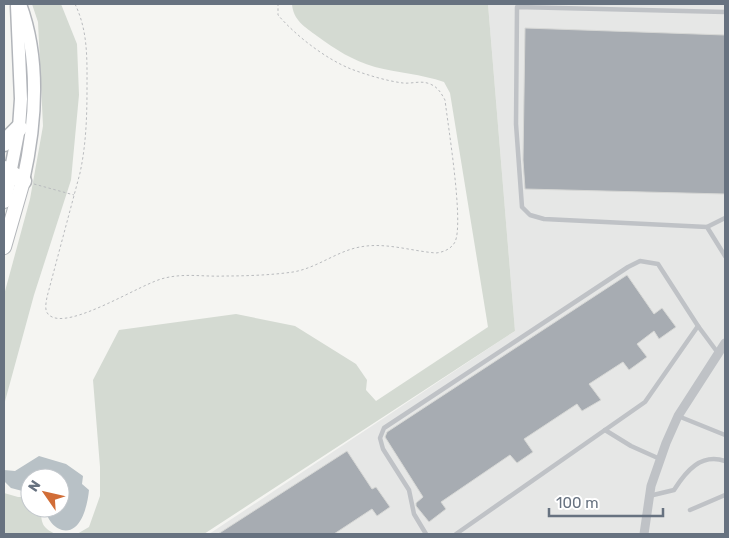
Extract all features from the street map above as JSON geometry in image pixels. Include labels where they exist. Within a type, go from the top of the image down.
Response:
[{"type":"highway","points":[[4,143],[18,128]]},
{"type":"main road","points":[[4,201],[12,175]]},
{"type":"main road","points":[[4,247],[12,175]]},
{"type":"street","points":[[12,175],[21,99],[18,4]]},
{"type":"street","points":[[12,175],[31,139],[34,100],[34,72],[30,42],[18,4]]},
{"type":"street","points":[[644,534],[651,486],[660,458],[678,416],[725,343]]},
{"type":"lane","points":[[725,12],[517,7],[516,124],[522,206],[530,215],[544,219],[707,227],[725,218]]},
{"type":"lane","points":[[707,227],[725,256]]},
{"type":"lane","points":[[426,534],[414,514],[409,490],[383,449],[380,438],[384,428],[628,267],[640,261],[658,264],[718,353]]},
{"type":"lane","points":[[456,534],[645,402],[698,326]]},
{"type":"lane","points":[[678,416],[725,435]]},
{"type":"lane","points":[[604,430],[631,446],[660,458]]},
{"type":"lane","points":[[649,496],[674,490],[683,474],[694,464],[707,458],[718,458],[725,461]]},
{"type":"lane","points":[[690,510],[725,495]]},
{"type":"path","points":[[75,4],[84,27],[88,48],[87,114],[84,156],[47,297],[46,311],[49,316],[55,318],[62,318],[100,308],[153,282],[174,276],[225,276],[293,272],[316,266],[339,254],[362,246],[384,245],[436,253],[444,252],[455,242],[458,219],[446,107],[441,92],[429,84],[422,82],[404,83],[352,69],[337,62],[312,46],[285,24],[278,16],[278,4]]},
{"type":"path","points":[[12,175],[74,195]]},
{"type":"shaded area","points":[[32,4],[61,4],[77,44],[79,95],[71,180],[34,295],[4,405],[4,295],[30,199],[43,126],[38,22]]},
{"type":"shaded area","points":[[292,4],[488,4],[515,331],[204,534],[77,534],[89,527],[100,496],[100,467],[93,380],[119,330],[236,314],[295,326],[356,364],[367,380],[366,390],[376,401],[488,327],[450,93],[444,82],[375,67],[352,58],[331,46],[304,26],[297,19]]},
{"type":"shaded area","points":[[488,4],[725,4],[725,534],[209,534],[515,331]]},
{"type":"shaded area","points":[[39,456],[66,464],[83,476],[82,484],[89,490],[87,505],[78,524],[70,530],[60,529],[51,523],[48,518],[70,518],[70,468],[20,468],[20,490],[11,488],[4,481],[4,470],[15,471]]},
{"type":"shaded area","points":[[4,493],[20,497],[20,518],[41,518],[45,527],[56,534],[4,534]]},
{"type":"building","points":[[525,28],[725,35],[725,194],[525,189],[523,160]]},
{"type":"building","points":[[627,275],[654,314],[662,308],[676,327],[659,339],[654,331],[637,344],[647,357],[629,370],[623,362],[589,384],[601,400],[582,411],[577,404],[524,439],[533,452],[517,463],[510,455],[441,502],[446,509],[429,522],[416,506],[416,503],[423,497],[385,437],[387,432]]},
{"type":"building","points":[[347,451],[372,489],[376,487],[390,507],[377,516],[372,509],[334,534],[218,534]]}]
